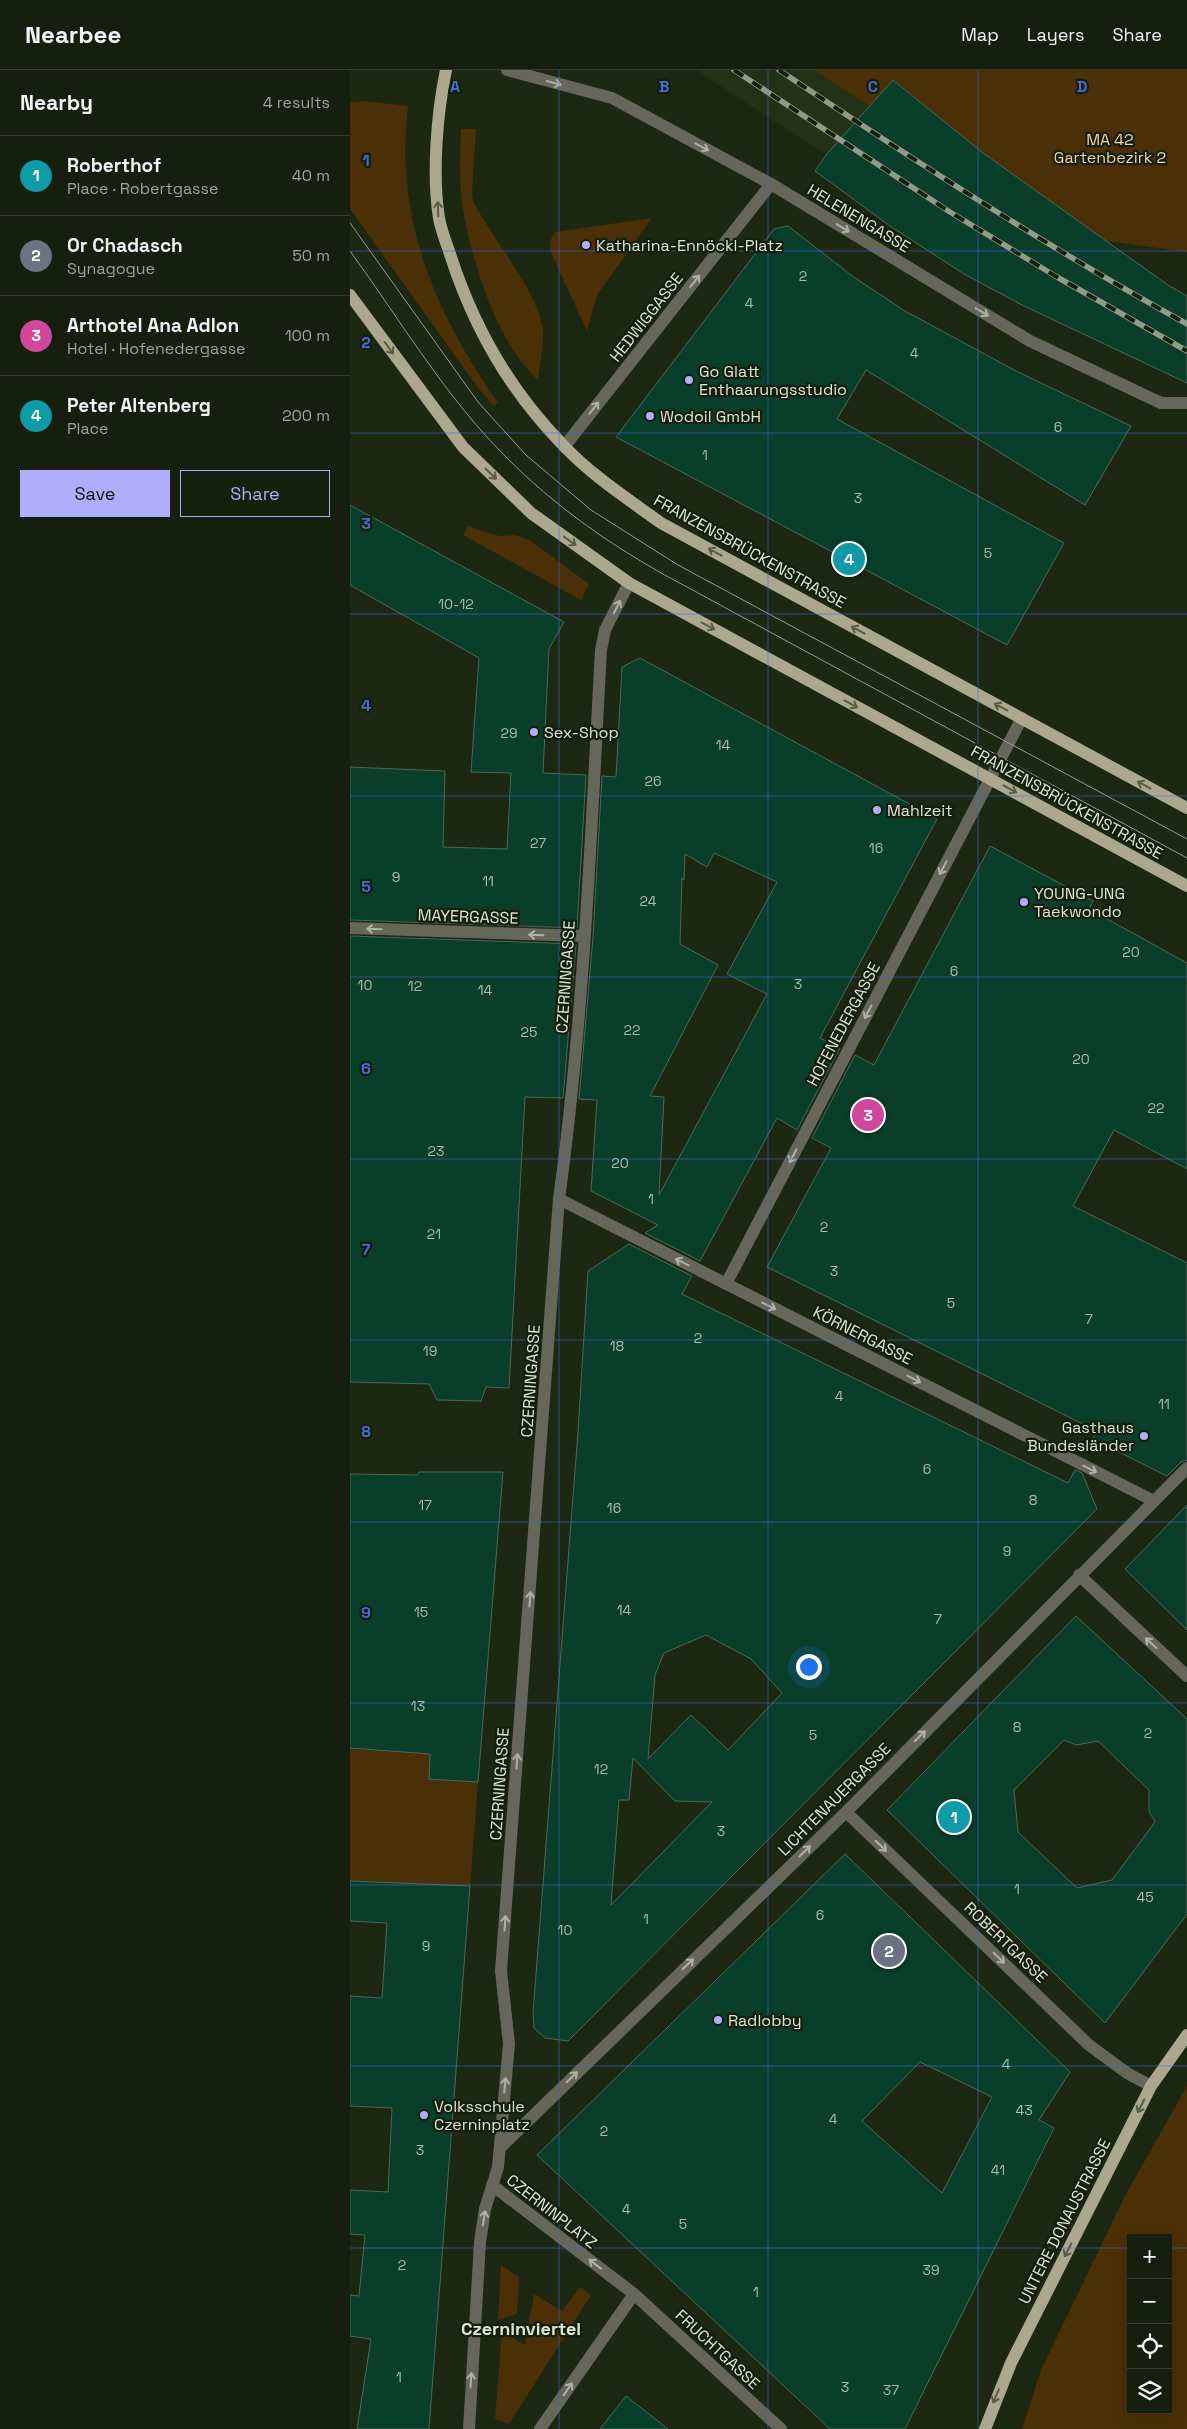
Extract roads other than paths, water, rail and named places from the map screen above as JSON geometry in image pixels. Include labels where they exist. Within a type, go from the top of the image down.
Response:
[{"type":"main road","name":"FRANZENSBRÜCKENSTRASSE","points":[[446,70],[441,93],[436,158],[441,226],[457,276],[495,358],[523,401],[564,447],[661,523],[1187,808]]},
{"type":"main road","name":"FRANZENSBRÜCKENSTRASSE","points":[[350,295],[463,447],[531,513],[629,583],[1187,886]]},
{"type":"main road","name":"UNTERE DONAUSTRASSE","points":[[985,2429],[1010,2363],[1151,2086],[1187,2035]]},
{"type":"street","name":"HELENENGASSE","points":[[507,70],[612,98],[771,184],[1030,341],[1161,403],[1187,403]]},
{"type":"street","name":"HEDWIGGASSE","points":[[564,447],[771,184]]},
{"type":"street","name":"CZERNINGASSE","points":[[492,2185],[498,2167],[509,2044],[501,1971],[558,1199],[572,1102],[585,936],[601,650],[605,630],[629,583]]},
{"type":"street","name":"HOFENEDERGASSE","points":[[726,1284],[1022,718]]},
{"type":"street","name":"MAYERGASSE","points":[[350,928],[585,936]]},
{"type":"street","name":"KÖRNERGASSE","points":[[558,1199],[1154,1501]]},
{"type":"street","name":"LICHTENAUERGASSE","points":[[500,2148],[846,1812],[1187,1468]]},
{"type":"street","points":[[1079,1575],[1187,1676]]},
{"type":"street","name":"ROBERTGASSE","points":[[846,1812],[1089,2045],[1127,2073],[1151,2086]]},
{"type":"street","name":"CZERNINPLATZ","points":[[468,2429],[480,2242],[492,2185],[634,2294]]},
{"type":"street","points":[[540,2429],[634,2294]]},
{"type":"street","name":"FRUCHTGASSE","points":[[634,2294],[781,2429]]},
{"type":"tram line","points":[[350,223],[478,402],[526,455],[591,510],[678,565],[1187,839]]},
{"type":"tram line","points":[[350,251],[464,411],[508,459],[581,522],[663,574],[1187,858]]},
{"type":"railway","points":[[734,70],[950,212],[1057,277],[1187,351]]},
{"type":"railway","points":[[779,70],[980,202],[1187,324]]},
{"type":"place","name":"Katharina-Ennöckl-Platz","points":[[586,245]]},
{"type":"place","name":"Go Glatt Enthaarungsstudio","points":[[689,380]]},
{"type":"place","name":"Wodoil GmbH","points":[[650,416]]},
{"type":"place","name":"Peter Altenberg","points":[[849,559]]},
{"type":"place","name":"Sex-Shop","points":[[534,732]]},
{"type":"place","name":"Mahlzeit","points":[[877,810]]},
{"type":"place","name":"YOUNG-UNG Taekwondo","points":[[1024,902]]},
{"type":"place","name":"Arthotel Ana Adlon","points":[[868,1115]]},
{"type":"place","name":"Gasthaus Bundesländer","points":[[1144,1436]]},
{"type":"place","name":"Roberthof","points":[[954,1817]]},
{"type":"place","name":"Or Chadasch","points":[[889,1951]]},
{"type":"place","name":"Radlobby","points":[[718,2020]]},
{"type":"place","name":"Volksschule Czerninplatz","points":[[424,2115]]},
{"type":"district","name":"Czerninviertel","points":[[521,2329]]},
{"type":"park label","name":"MA 42 Gartenbezirk 2","points":[[1110,148]]}]
